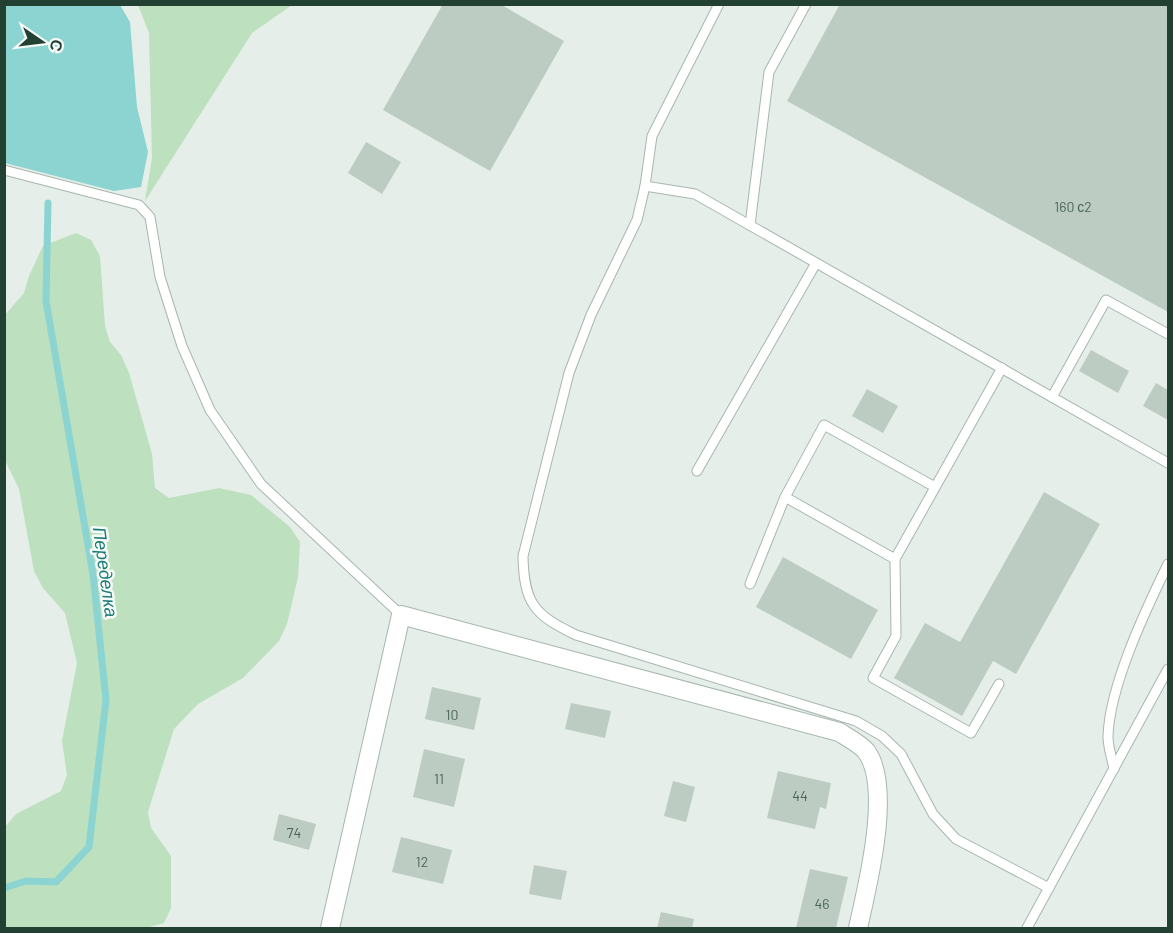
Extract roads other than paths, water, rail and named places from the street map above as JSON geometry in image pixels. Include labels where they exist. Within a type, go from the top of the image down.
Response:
[{"type":"street","points":[[330,928],[401,615],[839,732],[866,751],[876,780],[877,841],[858,928]]},
{"type":"lane","points":[[719,4],[652,136],[645,186],[637,220],[591,315],[569,373],[523,556],[524,587],[534,606],[552,624],[576,635],[856,721],[882,736],[900,754],[933,814],[956,839],[1049,888]]},
{"type":"lane","points":[[750,225],[769,72],[806,4]]},
{"type":"lane","points":[[4,170],[139,205],[150,217],[164,289],[182,346],[210,410],[261,484],[401,615]]},
{"type":"lane","points":[[645,186],[695,194],[1168,463]]},
{"type":"lane","points":[[698,471],[816,263]]},
{"type":"lane","points":[[1052,397],[1106,300],[1168,334]]},
{"type":"lane","points":[[999,684],[971,733],[873,678],[896,636],[895,559],[1002,368]]},
{"type":"lane","points":[[750,584],[785,497],[824,425],[935,487]]},
{"type":"lane","points":[[785,497],[895,559]]},
{"type":"lane","points":[[1114,769],[1108,738],[1116,692],[1151,600],[1168,564]]},
{"type":"lane","points":[[1027,928],[1168,669]]},
{"type":"water","points":[[4,5],[120,5],[130,22],[137,107],[148,152],[141,187],[114,191],[5,163]]},
{"type":"waterway","name":"Переделка","points":[[4,888],[26,881],[56,882],[89,847],[106,700],[93,574],[46,301],[48,203]]}]
